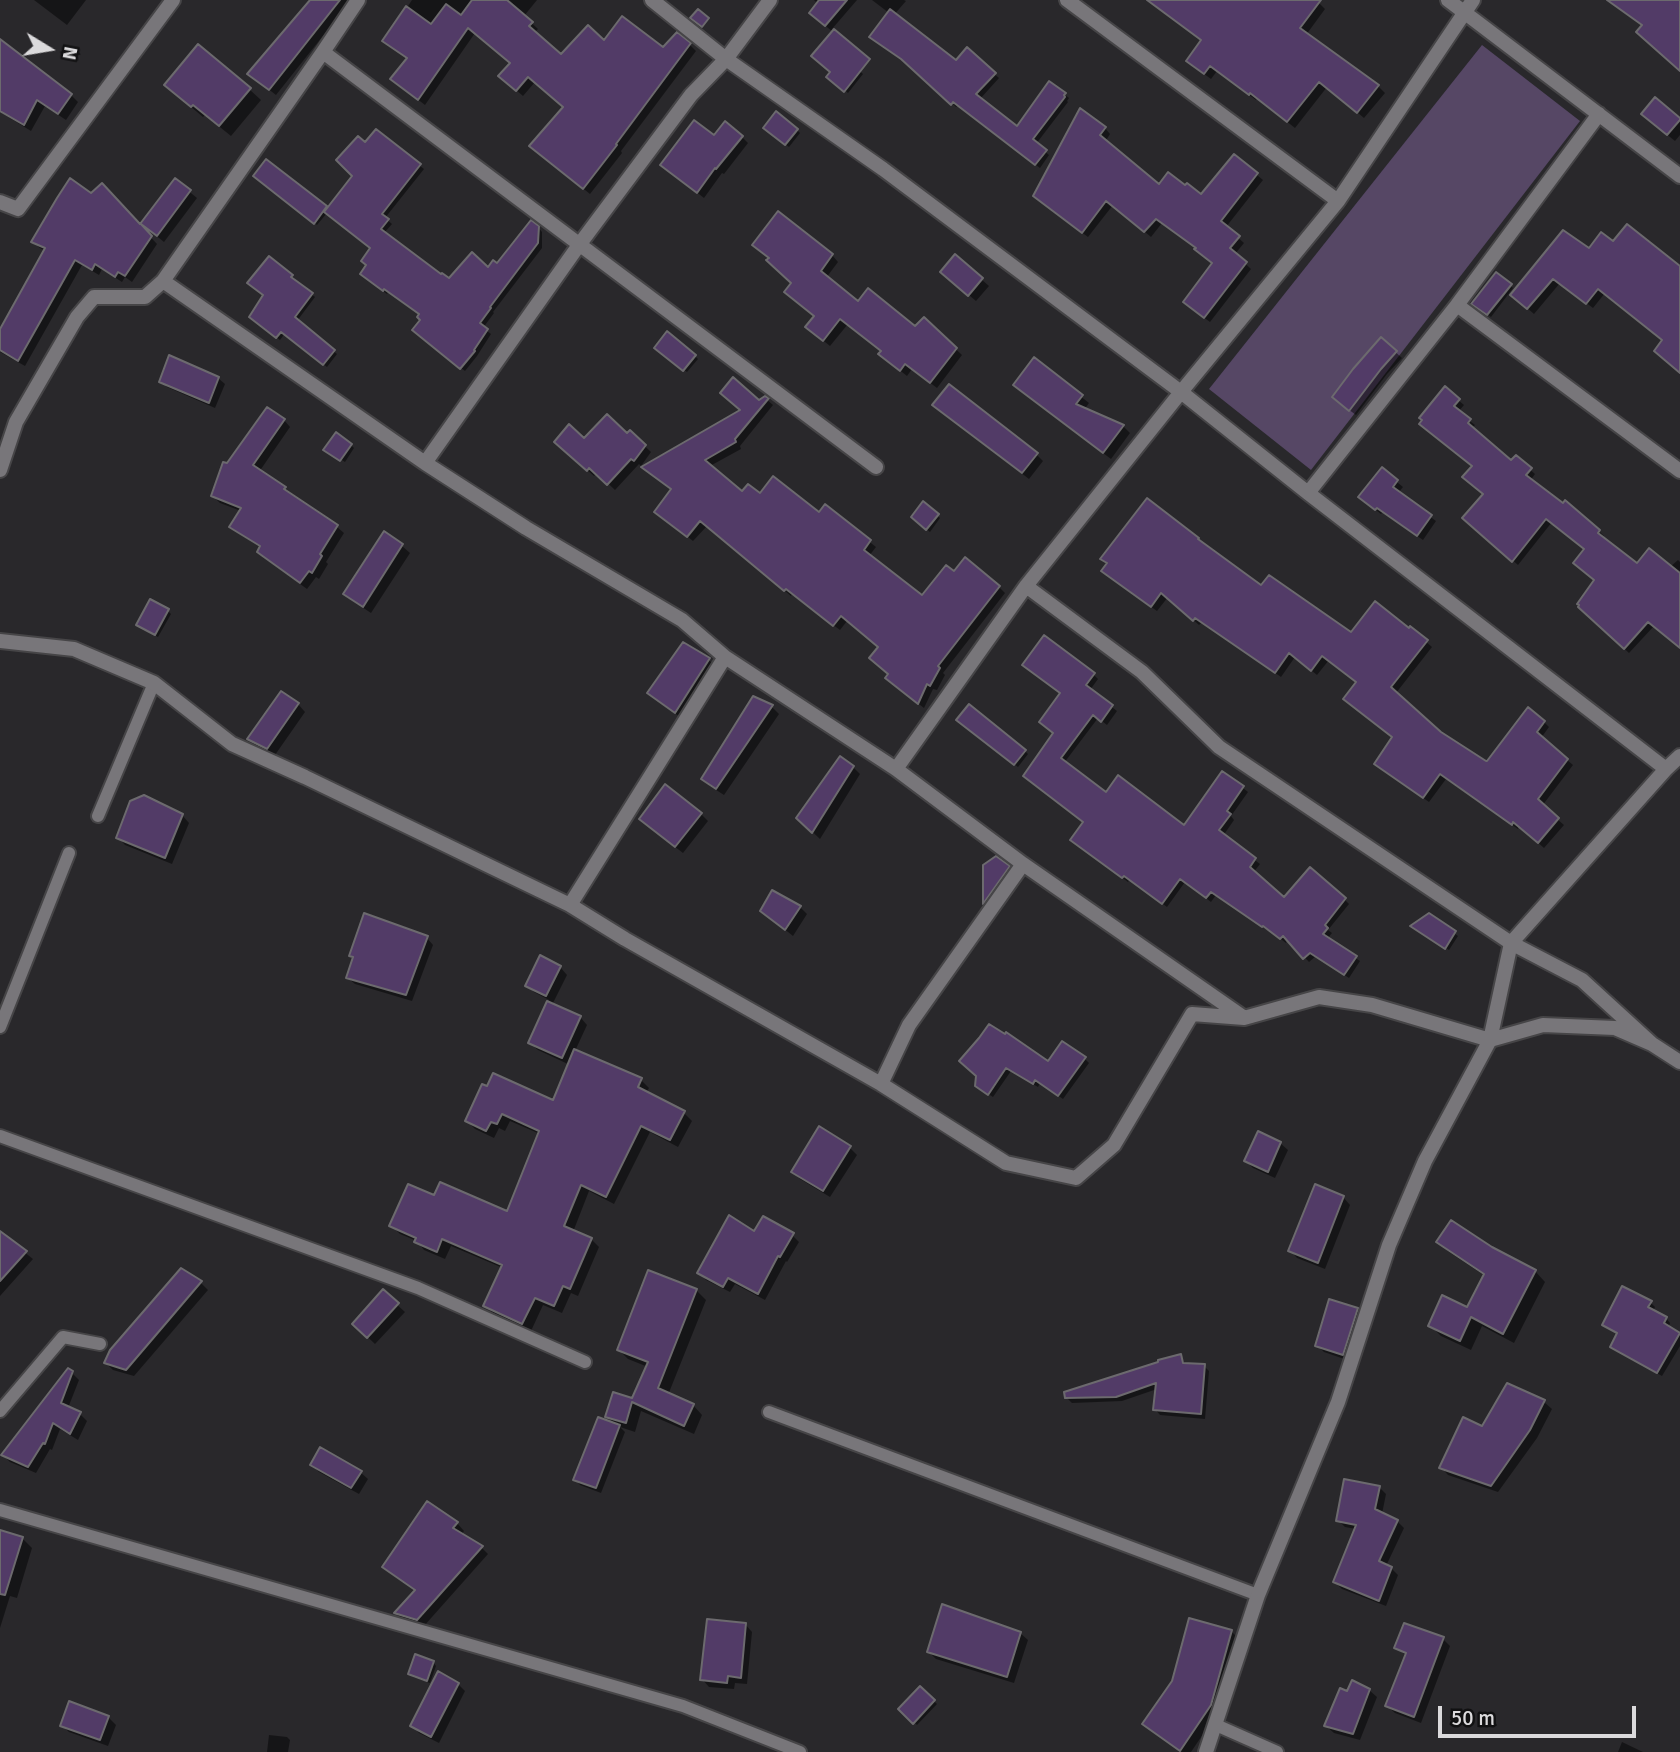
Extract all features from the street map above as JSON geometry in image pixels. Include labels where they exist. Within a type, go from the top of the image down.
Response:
[{"type":"street","points":[[0,202],[18,209],[173,0]]},
{"type":"street","points":[[0,470],[16,422],[77,317],[94,297],[145,297],[163,281],[358,0]]},
{"type":"street","points":[[652,0],[726,59],[883,169],[1181,392],[1666,769]]},
{"type":"street","points":[[425,463],[579,245],[691,95],[726,59],[770,0]]},
{"type":"street","points":[[1067,0],[1338,201]]},
{"type":"street","points":[[1448,0],[1468,6],[1599,114],[1680,176]]},
{"type":"street","points":[[896,769],[1026,586],[1338,201],[1468,6]]},
{"type":"street","points":[[323,52],[876,467]]},
{"type":"street","points":[[1308,493],[1457,305],[1599,114]]},
{"type":"street","points":[[163,281],[425,463],[526,528],[682,620],[725,657],[896,769],[1023,864],[1244,1017]]},
{"type":"street","points":[[1457,305],[1680,471]]},
{"type":"street","points":[[1026,586],[1142,672],[1219,747],[1511,943],[1582,980],[1652,1044]]},
{"type":"street","points":[[0,640],[74,649],[154,683],[232,744],[570,905],[881,1084],[1006,1163],[1076,1178],[1114,1145],[1192,1014],[1244,1017],[1319,997],[1372,1005],[1490,1040],[1543,1025],[1615,1028],[1652,1044],[1680,1062]]},
{"type":"street","points":[[570,905],[725,657]]},
{"type":"street","points":[[1206,1752],[1258,1595],[1338,1402],[1389,1245],[1425,1161],[1490,1040],[1511,943],[1680,756]]},
{"type":"street","points":[[881,1084],[909,1025],[1023,864]]},
{"type":"lane","points":[[98,816],[154,683]]},
{"type":"lane","points":[[0,1027],[69,853]]},
{"type":"lane","points":[[0,1136],[418,1288],[585,1362]]},
{"type":"lane","points":[[0,1411],[63,1337],[100,1344]]},
{"type":"lane","points":[[769,1412],[1258,1595]]},
{"type":"lane","points":[[0,1510],[683,1706],[800,1752]]},
{"type":"lane","points":[[1216,1725],[1277,1752]]},
{"type":"shaded area","points":[[1482,45],[1580,121],[1311,470],[1209,389]]},
{"type":"building","points":[[310,0],[340,0],[269,90],[247,74]]},
{"type":"building","points":[[472,0],[507,0],[533,22],[529,26],[561,54],[588,25],[604,40],[622,16],[663,47],[677,32],[691,43],[583,189],[529,146],[563,107],[528,77],[516,91],[498,76],[510,63],[468,28],[418,100],[390,79],[407,58],[382,41],[406,6],[431,24],[446,4],[461,15]]},
{"type":"building","points":[[819,0],[847,0],[825,26],[809,13]]},
{"type":"building","points":[[1147,0],[1321,0],[1300,28],[1379,85],[1357,113],[1319,82],[1287,122],[1210,66],[1204,74],[1186,61],[1201,40]]},
{"type":"building","points":[[1607,0],[1680,0],[1680,71],[1636,32],[1642,25]]},
{"type":"building","points":[[698,9],[709,18],[702,27],[690,18]]},
{"type":"building","points":[[890,9],[956,60],[967,47],[996,73],[976,94],[1017,126],[1049,81],[1066,93],[1033,139],[1047,150],[1035,165],[953,102],[951,105],[901,59],[869,37]]},
{"type":"building","points":[[834,29],[870,59],[844,92],[826,77],[830,72],[811,56]]},
{"type":"building","points":[[0,39],[72,94],[58,114],[37,100],[24,125],[0,111]]},
{"type":"building","points":[[198,44],[251,88],[219,126],[164,85]]},
{"type":"building","points":[[1655,97],[1680,118],[1667,135],[1641,114]]},
{"type":"building","points":[[1080,108],[1106,127],[1100,135],[1159,184],[1168,172],[1201,194],[1234,154],[1258,173],[1221,221],[1240,236],[1230,248],[1247,262],[1204,318],[1183,302],[1212,263],[1156,219],[1144,232],[1106,201],[1082,233],[1033,196]]},
{"type":"building","points":[[776,111],[798,129],[785,145],[763,128]]},
{"type":"building","points":[[694,120],[714,135],[725,121],[743,136],[697,193],[660,165]]},
{"type":"building","points":[[376,129],[421,164],[382,214],[389,219],[381,229],[441,274],[449,278],[472,252],[488,267],[493,260],[497,263],[531,220],[539,226],[538,243],[480,323],[488,329],[460,369],[412,330],[420,320],[417,317],[419,314],[360,274],[366,265],[361,261],[370,248],[324,212],[352,176],[336,160],[358,136],[365,142]]},
{"type":"building","points":[[266,159],[327,206],[314,224],[253,176]]},
{"type":"building","points":[[70,178],[91,193],[102,183],[140,224],[175,178],[191,190],[157,236],[141,224],[152,236],[125,276],[118,272],[115,277],[95,264],[92,270],[75,260],[18,361],[0,350],[0,329],[45,248],[31,242]]},
{"type":"building","points":[[778,211],[833,254],[821,271],[858,301],[868,288],[915,326],[924,317],[957,348],[930,383],[905,364],[900,371],[878,354],[881,351],[840,319],[823,341],[805,327],[814,316],[784,292],[791,283],[766,260],[769,258],[752,245]]},
{"type":"building","points":[[1627,224],[1680,266],[1680,373],[1654,351],[1662,340],[1598,289],[1586,304],[1553,279],[1527,309],[1510,295],[1563,230],[1589,248],[1601,232],[1613,241]]},
{"type":"building","points":[[955,254],[983,278],[968,296],[940,272]]},
{"type":"building","points":[[269,256],[313,293],[295,317],[335,350],[323,365],[281,332],[276,338],[249,317],[263,295],[247,283]]},
{"type":"building","points":[[1496,272],[1512,284],[1487,315],[1471,304]]},
{"type":"building","points":[[667,331],[696,355],[683,371],[654,348]]},
{"type":"building","points":[[1381,337],[1397,351],[1349,411],[1332,397]]},
{"type":"building","points":[[169,355],[219,377],[209,403],[159,382]]},
{"type":"building","points":[[1034,357],[1083,395],[1076,404],[1124,425],[1103,453],[1013,385]]},
{"type":"building","points":[[733,377],[759,400],[765,396],[769,398],[735,439],[736,442],[705,460],[742,491],[748,484],[760,493],[773,476],[819,512],[825,504],[871,540],[864,550],[922,595],[946,565],[954,571],[965,557],[1000,586],[938,666],[940,668],[930,686],[927,684],[918,704],[885,678],[888,674],[869,658],[878,647],[841,616],[833,626],[786,589],[784,591],[700,521],[687,537],[654,512],[671,489],[641,467],[740,410],[720,393]]},
{"type":"building","points":[[949,384],[1038,453],[1022,473],[932,405]]},
{"type":"building","points":[[1445,386],[1460,399],[1454,406],[1471,419],[1468,423],[1511,460],[1516,455],[1532,468],[1526,475],[1563,503],[1565,500],[1600,530],[1598,533],[1637,563],[1649,548],[1680,573],[1680,648],[1648,622],[1624,649],[1578,607],[1577,604],[1594,580],[1573,563],[1584,549],[1546,519],[1512,562],[1462,518],[1483,494],[1462,477],[1472,466],[1419,424],[1422,420],[1419,418]]},
{"type":"building","points":[[267,407],[285,419],[253,465],[338,525],[312,573],[309,571],[300,583],[257,552],[260,546],[229,527],[241,508],[211,496],[223,462],[227,463]]},
{"type":"building","points":[[607,414],[627,433],[630,430],[646,445],[634,461],[631,459],[607,485],[554,442],[569,424],[584,438]]},
{"type":"building","points":[[336,432],[352,444],[340,461],[323,450]]},
{"type":"building","points":[[1382,467],[1398,480],[1393,487],[1432,515],[1417,536],[1358,497]]},
{"type":"building","points":[[1147,498],[1261,585],[1269,575],[1351,632],[1375,601],[1409,628],[1410,626],[1428,640],[1391,687],[1441,732],[1486,761],[1528,707],[1545,721],[1537,732],[1568,759],[1538,799],[1559,818],[1538,843],[1513,822],[1512,825],[1440,774],[1423,798],[1374,764],[1392,737],[1343,699],[1356,682],[1322,656],[1311,671],[1289,653],[1275,673],[1195,618],[1193,621],[1161,593],[1151,607],[1101,571],[1107,563],[1100,559]]},
{"type":"building","points":[[923,501],[939,514],[926,530],[911,517]]},
{"type":"building","points":[[384,531],[403,544],[363,607],[343,594]]},
{"type":"building","points":[[150,599],[169,609],[155,635],[136,625]]},
{"type":"building","points":[[1044,635],[1095,673],[1086,685],[1113,705],[1101,722],[1093,715],[1061,758],[1106,792],[1118,775],[1184,825],[1222,771],[1244,786],[1227,811],[1231,814],[1219,830],[1256,858],[1250,867],[1284,897],[1310,867],[1346,898],[1325,925],[1328,928],[1323,934],[1357,956],[1344,975],[1310,953],[1303,959],[1283,936],[1280,939],[1211,892],[1206,898],[1180,879],[1162,904],[1070,840],[1083,822],[1023,776],[1053,733],[1039,722],[1060,693],[1022,665]]},
{"type":"building","points":[[683,642],[710,658],[675,713],[647,693]]},
{"type":"building","points":[[281,691],[299,703],[267,749],[247,739]]},
{"type":"building","points":[[753,696],[773,705],[716,789],[701,779]]},
{"type":"building","points":[[969,704],[1026,750],[1014,765],[956,720]]},
{"type":"building","points":[[840,756],[854,766],[812,833],[796,818]]},
{"type":"building","points":[[665,784],[702,813],[675,847],[639,819]]},
{"type":"building","points":[[144,795],[183,814],[165,858],[116,838],[130,801]]},
{"type":"building","points":[[996,856],[1010,866],[983,904],[983,865]]},
{"type":"building","points":[[772,890],[801,906],[785,930],[760,911]]},
{"type":"building","points":[[364,913],[428,936],[406,995],[346,978],[353,957],[349,956]]},
{"type":"building","points":[[1429,913],[1456,931],[1445,949],[1410,926]]},
{"type":"building","points":[[540,955],[561,966],[546,996],[525,986]]},
{"type":"building","points":[[547,1001],[581,1016],[562,1058],[528,1043]]},
{"type":"building","points":[[989,1024],[1005,1034],[1006,1032],[1048,1061],[1062,1041],[1086,1057],[1058,1096],[1035,1080],[1033,1084],[1006,1068],[988,1095],[975,1086],[976,1076],[959,1061]]},
{"type":"building","points":[[574,1049],[642,1078],[638,1087],[685,1111],[670,1140],[641,1126],[606,1197],[581,1185],[564,1226],[592,1238],[570,1289],[563,1286],[554,1306],[535,1298],[522,1324],[483,1306],[502,1265],[442,1239],[437,1252],[414,1242],[416,1238],[389,1226],[408,1184],[434,1195],[440,1182],[507,1211],[539,1131],[502,1114],[497,1124],[491,1122],[486,1131],[465,1121],[482,1084],[487,1086],[493,1073],[553,1100]]},
{"type":"building","points":[[819,1126],[851,1146],[823,1191],[791,1172]]},
{"type":"building","points":[[1258,1131],[1281,1142],[1268,1172],[1244,1161]]},
{"type":"building","points":[[1315,1184],[1344,1196],[1318,1263],[1288,1251]]},
{"type":"building","points":[[729,1215],[754,1231],[763,1216],[794,1233],[758,1294],[728,1278],[723,1287],[697,1273]]},
{"type":"building","points":[[1451,1220],[1492,1247],[1536,1270],[1503,1334],[1471,1317],[1460,1341],[1428,1326],[1442,1295],[1467,1307],[1484,1274],[1436,1242]]},
{"type":"building","points":[[0,1231],[27,1251],[0,1281]]},
{"type":"building","points":[[181,1268],[202,1281],[126,1370],[104,1363],[110,1350]]},
{"type":"building","points":[[648,1270],[697,1289],[658,1388],[694,1404],[684,1426],[632,1402],[626,1423],[605,1417],[613,1392],[632,1398],[648,1362],[617,1350]]},
{"type":"building","points":[[1622,1286],[1652,1301],[1648,1307],[1667,1317],[1664,1323],[1680,1333],[1657,1373],[1610,1347],[1617,1333],[1602,1325]]},
{"type":"building","points":[[383,1289],[399,1303],[367,1338],[352,1324]]},
{"type":"building","points":[[1329,1299],[1358,1308],[1343,1355],[1315,1346]]},
{"type":"building","points":[[1181,1354],[1183,1363],[1205,1364],[1201,1414],[1153,1410],[1156,1383],[1116,1397],[1065,1398],[1064,1392]]},
{"type":"building","points":[[68,1368],[73,1371],[61,1403],[81,1412],[70,1434],[53,1423],[45,1444],[43,1443],[28,1467],[1,1455]]},
{"type":"building","points":[[1507,1383],[1545,1400],[1530,1430],[1491,1486],[1439,1468],[1463,1417],[1482,1426]]},
{"type":"building","points":[[598,1417],[620,1425],[596,1488],[573,1480]]},
{"type":"building","points":[[320,1447],[362,1471],[351,1488],[310,1465]]},
{"type":"building","points":[[1344,1479],[1380,1486],[1375,1509],[1398,1520],[1379,1561],[1392,1567],[1379,1601],[1333,1582],[1356,1525],[1336,1521]]},
{"type":"building","points":[[427,1501],[458,1522],[453,1528],[483,1546],[417,1620],[394,1613],[415,1590],[382,1567]]},
{"type":"building","points":[[0,1530],[23,1537],[5,1595],[0,1594]]},
{"type":"building","points":[[942,1604],[1021,1632],[1007,1677],[927,1652]]},
{"type":"building","points":[[1189,1618],[1232,1630],[1211,1705],[1180,1751],[1142,1724],[1172,1681]]},
{"type":"building","points":[[707,1619],[746,1623],[741,1678],[728,1676],[727,1683],[700,1680]]},
{"type":"building","points":[[1404,1623],[1444,1637],[1414,1717],[1385,1706],[1406,1653],[1394,1648]]},
{"type":"building","points":[[415,1654],[434,1661],[427,1681],[408,1674]]},
{"type":"building","points":[[438,1671],[459,1683],[431,1737],[410,1726]]},
{"type":"building","points":[[1352,1680],[1370,1689],[1353,1734],[1324,1726],[1340,1688],[1347,1691]]},
{"type":"building","points":[[920,1686],[935,1700],[913,1724],[898,1709]]},
{"type":"building","points":[[69,1701],[109,1716],[100,1740],[60,1726]]}]
